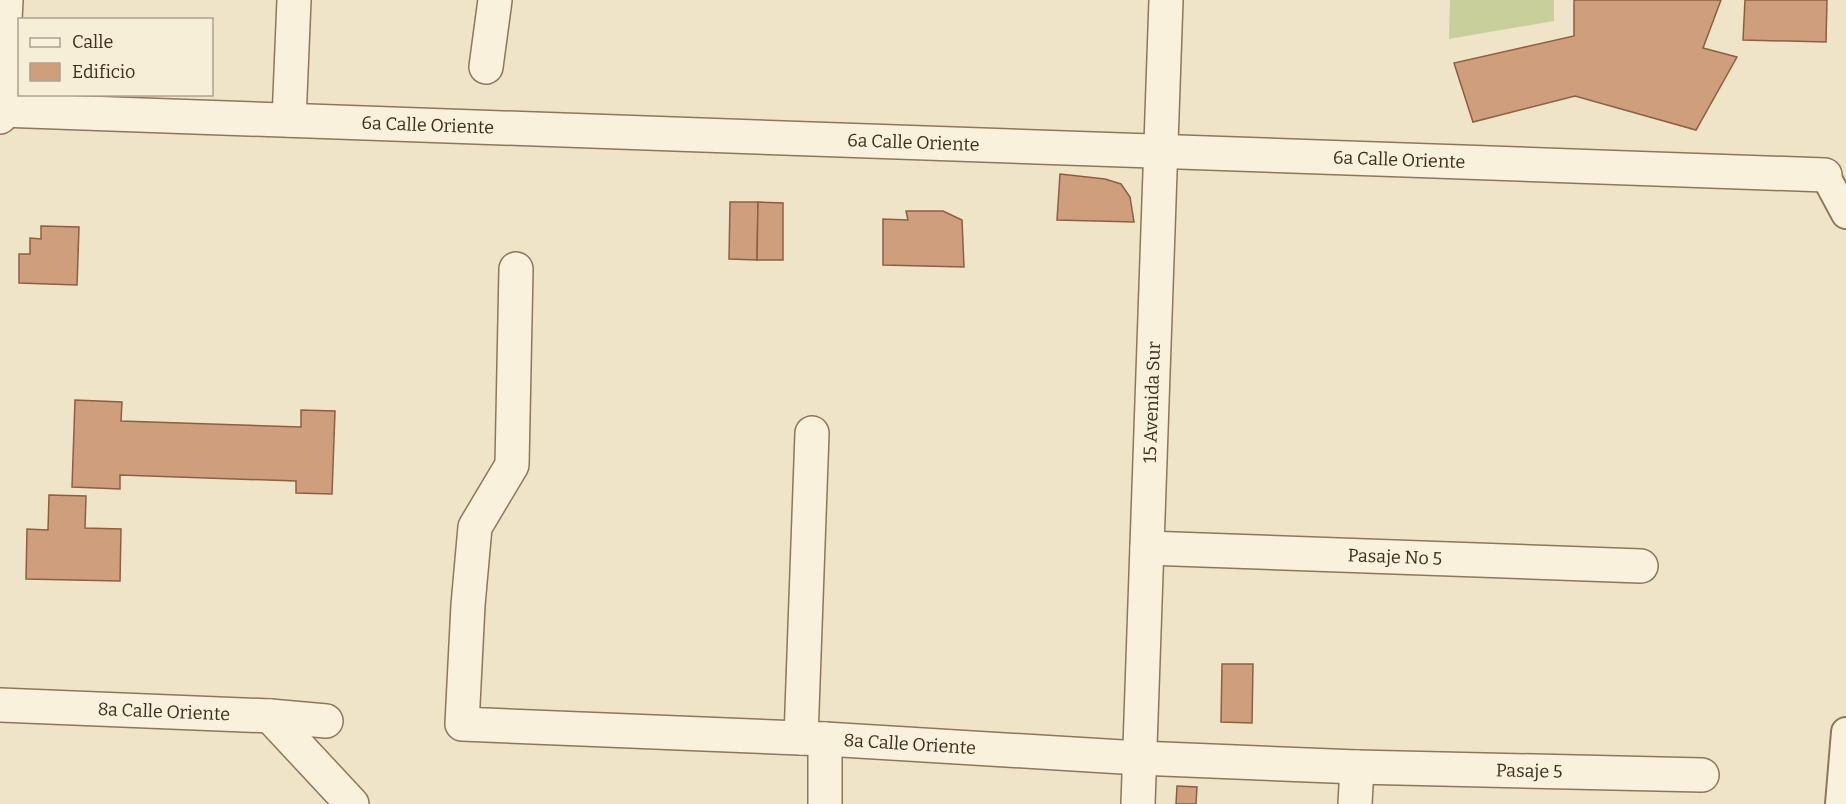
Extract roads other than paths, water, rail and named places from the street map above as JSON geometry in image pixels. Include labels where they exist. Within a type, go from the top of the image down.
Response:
[{"type":"street","points":[[0,117],[6,0]]},
{"type":"street","points":[[289,120],[294,0]]},
{"type":"street","points":[[486,67],[495,0]]},
{"type":"street","name":"15 Avenida Sur","points":[[1138,804],[1166,0]]},
{"type":"street","name":"6a Calle Oriente","points":[[0,110],[1825,175]]},
{"type":"street","points":[[1825,175],[1846,214]]},
{"type":"street","name":"8a Calle Oriente","points":[[516,268],[512,465],[475,527],[468,605],[462,724],[813,738],[1139,758],[1357,767]]},
{"type":"street","points":[[812,433],[813,738],[825,804]]},
{"type":"street","name":"Pasaje No 5","points":[[1147,549],[1641,566]]},
{"type":"street","name":"8a Calle Oriente","points":[[0,705],[270,716],[326,722]]},
{"type":"street","points":[[270,716],[352,804]]},
{"type":"street","points":[[1840,804],[1846,732]]},
{"type":"street","points":[[1355,804],[1357,767]]},
{"type":"street","name":"Pasaje 5","points":[[1357,767],[1702,775]]}]
